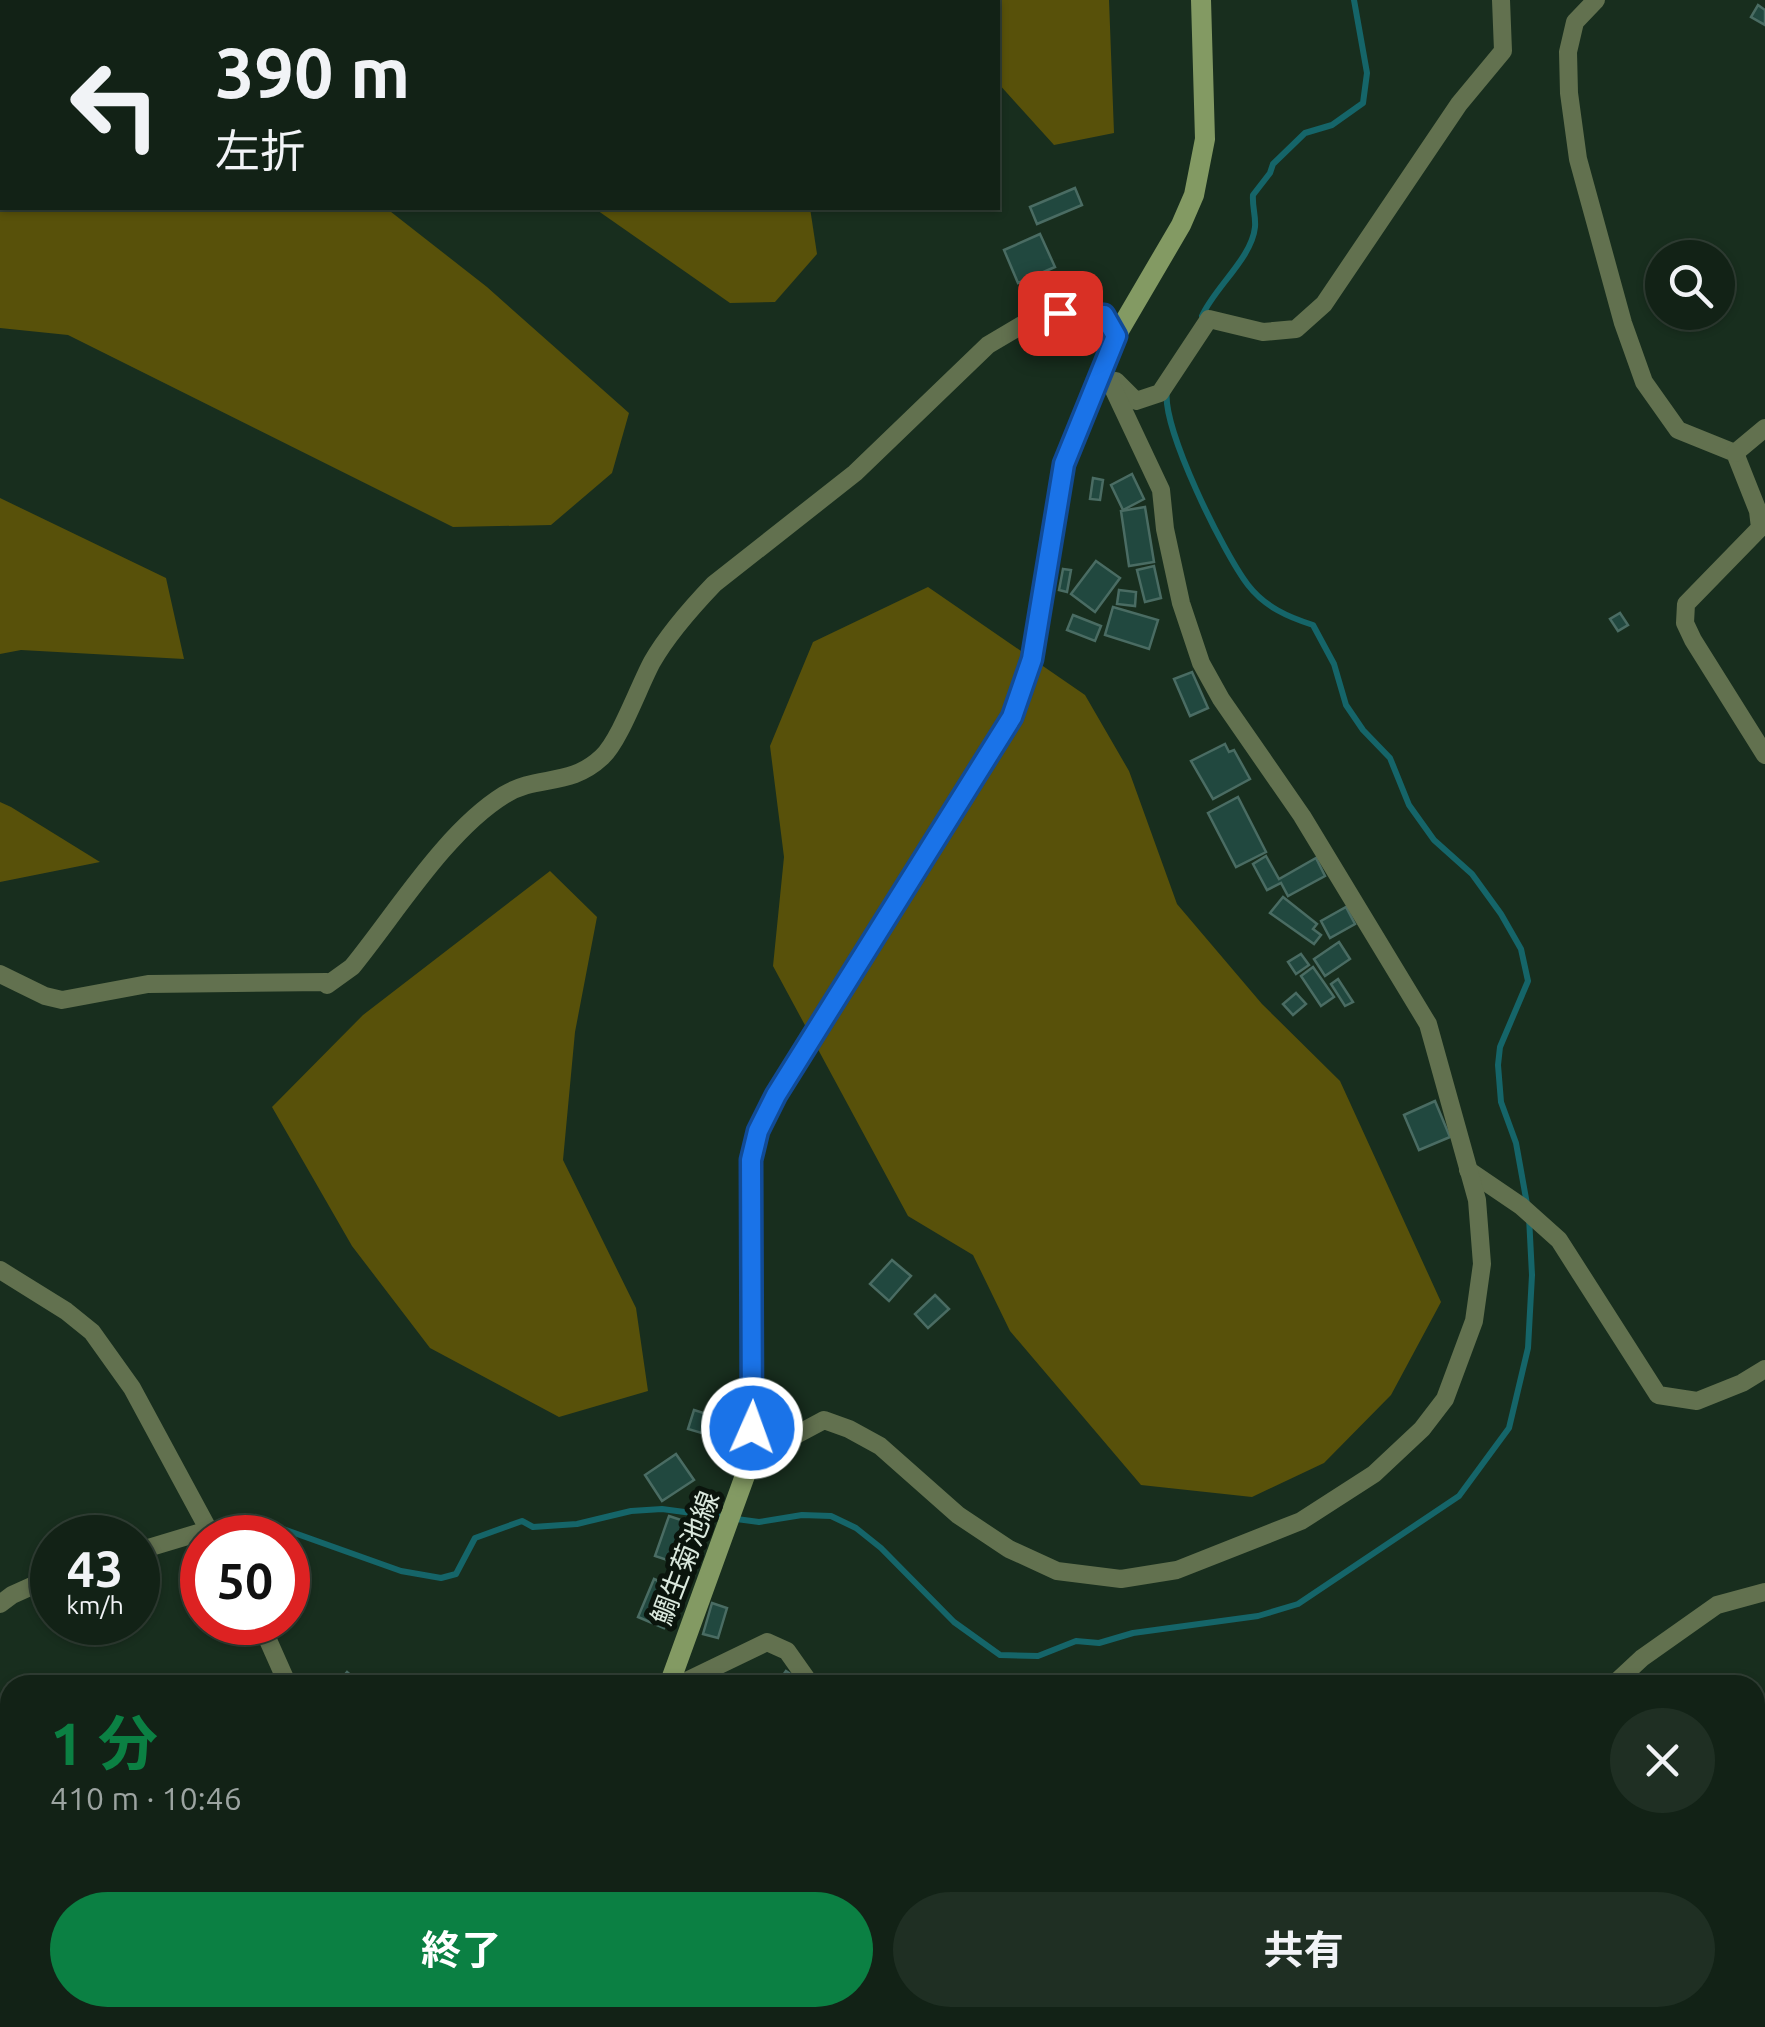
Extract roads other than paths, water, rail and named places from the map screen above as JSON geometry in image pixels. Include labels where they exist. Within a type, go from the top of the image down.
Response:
[{"type":"main road","name":"鯛生菊池線","points":[[674,1675],[752,1459],[754,1366],[749,1203],[751,1160],[758,1131],[776,1095],[1012,717],[1032,659],[1064,464],[1116,336],[1194,195],[1205,139],[1201,0]]},
{"type":"street","points":[[1103,367],[1136,400],[1160,393],[1209,319],[1263,332],[1296,330],[1324,304],[1459,104],[1503,51],[1501,0]]},
{"type":"street","points":[[1596,0],[1575,22],[1568,52],[1578,159],[1623,323],[1644,382],[1678,430],[1736,453],[1758,511],[1760,528],[1686,604],[1685,623],[1765,755]]},
{"type":"street","points":[[0,974],[62,1000],[148,984],[327,984],[352,967],[478,813],[508,792],[579,776],[606,754],[654,658],[694,604],[854,474],[988,345],[1027,322],[1060,313],[1104,315],[1116,336]]},
{"type":"street","points":[[752,1459],[824,1420],[849,1428],[880,1446],[958,1515],[1009,1548],[1057,1570],[1121,1579],[1177,1570],[1301,1521],[1374,1474],[1422,1429],[1445,1399],[1474,1321],[1482,1264],[1477,1200],[1428,1024],[1302,816],[1201,664],[1177,585],[1165,529],[1162,490],[1103,367]]},
{"type":"street","points":[[1736,453],[1765,428]]},
{"type":"street","points":[[1468,1170],[1521,1206],[1558,1240],[1658,1395],[1697,1401],[1765,1369]]},
{"type":"street","points":[[0,1270],[66,1310],[92,1332],[132,1388],[200,1515]]},
{"type":"street","points":[[0,1604],[30,1587]]},
{"type":"street","points":[[1624,1675],[1717,1605],[1763,1589]]},
{"type":"street","points":[[698,1675],[766,1642],[787,1651],[804,1675]]},
{"type":"street","points":[[270,1645],[284,1675]]},
{"type":"waterway","points":[[1202,316],[1247,250],[1255,227],[1253,195],[1273,164],[1305,133],[1332,125],[1363,103],[1367,73],[1354,0]]},
{"type":"waterway","points":[[1167,391],[1168,408],[1184,460],[1237,569],[1269,605],[1313,625],[1334,664],[1346,705],[1390,758],[1409,805],[1434,840],[1472,874],[1521,949],[1528,981],[1500,1047],[1498,1065],[1501,1102],[1516,1143],[1527,1204]]},
{"type":"waterway","points":[[310,1539],[401,1571],[441,1578],[456,1574],[475,1538],[522,1521],[533,1527],[577,1524],[631,1511],[662,1509],[759,1522],[802,1515],[831,1516],[856,1528],[881,1548],[954,1622],[1000,1655],[1038,1656],[1076,1641],[1099,1643],[1133,1633],[1258,1616],[1298,1604],[1459,1496],[1509,1428],[1528,1348],[1532,1275],[1529,1217]]}]
